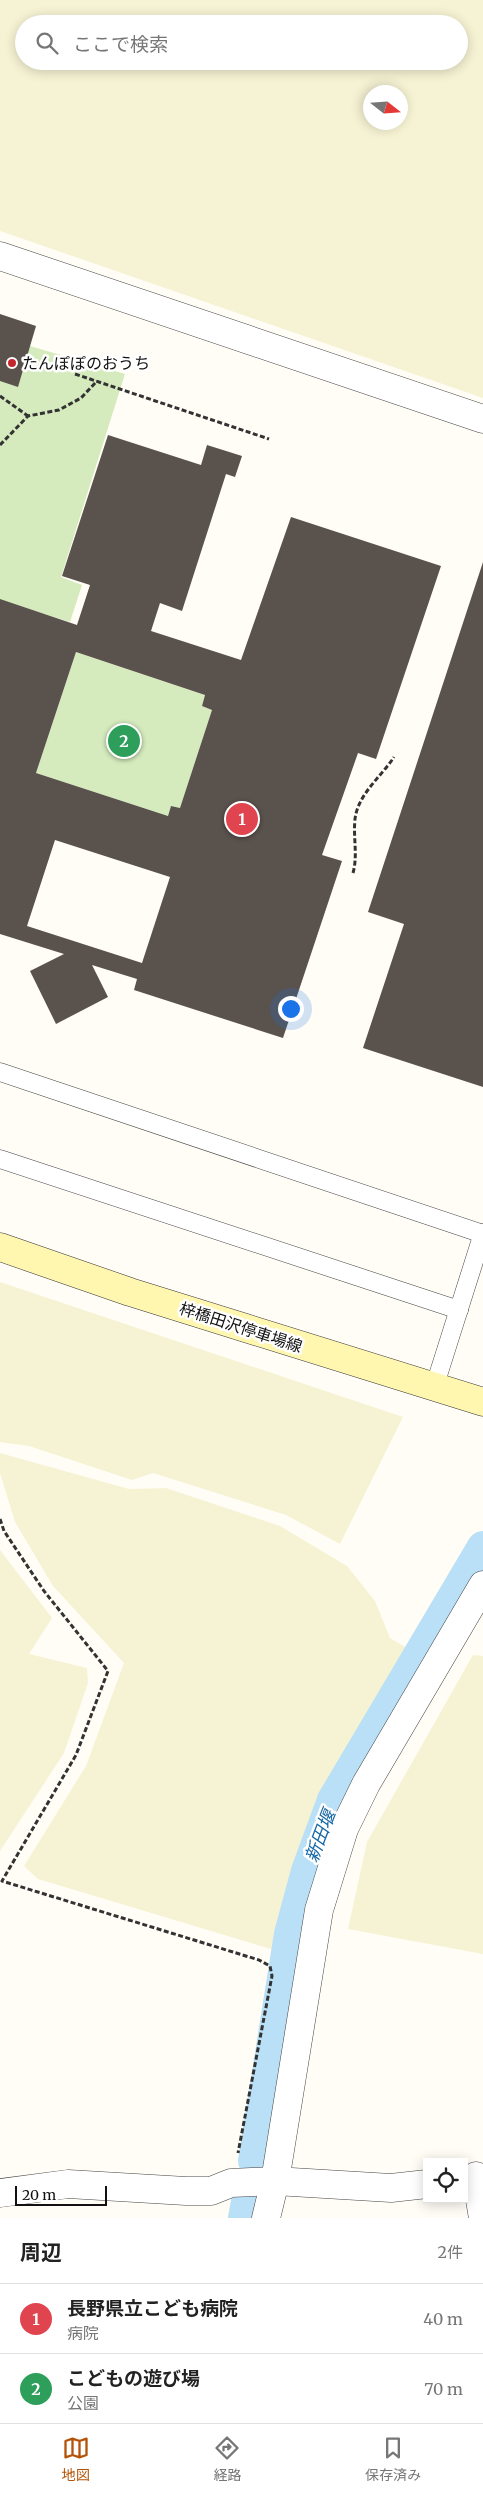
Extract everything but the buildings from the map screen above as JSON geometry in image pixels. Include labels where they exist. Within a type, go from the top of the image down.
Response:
[{"type":"main road","name":"梓橋田沢停車場線","points":[[0,1247],[130,1292],[483,1402]]},
{"type":"street","points":[[0,256],[483,419]]},
{"type":"street","points":[[266,2218],[275,2181],[319,1910],[344,1829],[366,1784],[483,1585]]},
{"type":"street","points":[[475,2175],[483,2218]]},
{"type":"street","points":[[0,2193],[68,2184],[186,2191],[211,2191],[231,2183],[275,2181],[391,2188],[423,2184]]},
{"type":"lane","points":[[0,1072],[483,1234],[434,1388]]},
{"type":"lane","points":[[0,1159],[459,1310]]},
{"type":"path","points":[[75,374],[270,439]]},
{"type":"path","points":[[0,445],[28,416],[59,410],[82,398],[97,381]]},
{"type":"path","points":[[0,396],[28,416]]},
{"type":"path","points":[[353,874],[357,858],[355,817],[362,799],[394,757]]},
{"type":"path","points":[[0,1519],[4,1532],[44,1590],[108,1671],[76,1755],[1,1882],[259,1960],[270,1966],[272,1976],[231,2183]]},
{"type":"shaded area","points":[[0,0],[483,0],[483,398],[0,231]]},
{"type":"shaded area","points":[[0,1282],[403,1417],[340,1544],[286,1515],[153,1473],[132,1480],[29,1446],[0,1442]]},
{"type":"shaded area","points":[[0,1453],[129,1489],[166,1488],[280,1526],[347,1566],[375,1601],[390,1638],[407,1648],[319,1800],[294,1874],[274,1950],[38,1879],[24,1866],[86,1766],[124,1663],[53,1586],[15,1522],[0,1473]]},
{"type":"shaded area","points":[[0,1550],[52,1618],[29,1654],[87,1668],[88,1683],[64,1753],[0,1851]]},
{"type":"shaded area","points":[[473,1655],[483,1656],[483,1954],[348,1929],[367,1842]]},
{"type":"green space","points":[[30,346],[125,374],[61,577],[82,585],[70,622],[0,600],[0,381]]},
{"type":"green space","points":[[76,652],[205,695],[202,706],[212,710],[180,808],[171,806],[168,816],[36,773]]},
{"type":"waterway","name":"新田堰","points":[[254,2161],[290,1934],[307,1871],[333,1800],[483,1547]]},
{"type":"waterway","name":"新田堰","points":[[244,2218],[248,2196]]},
{"type":"place","name":"たんぽぽのおうち","points":[[12,363]]},
{"type":"place","name":"こどもの遊び場","points":[[124,741]]},
{"type":"place","name":"長野県立こども病院","points":[[242,819]]}]
